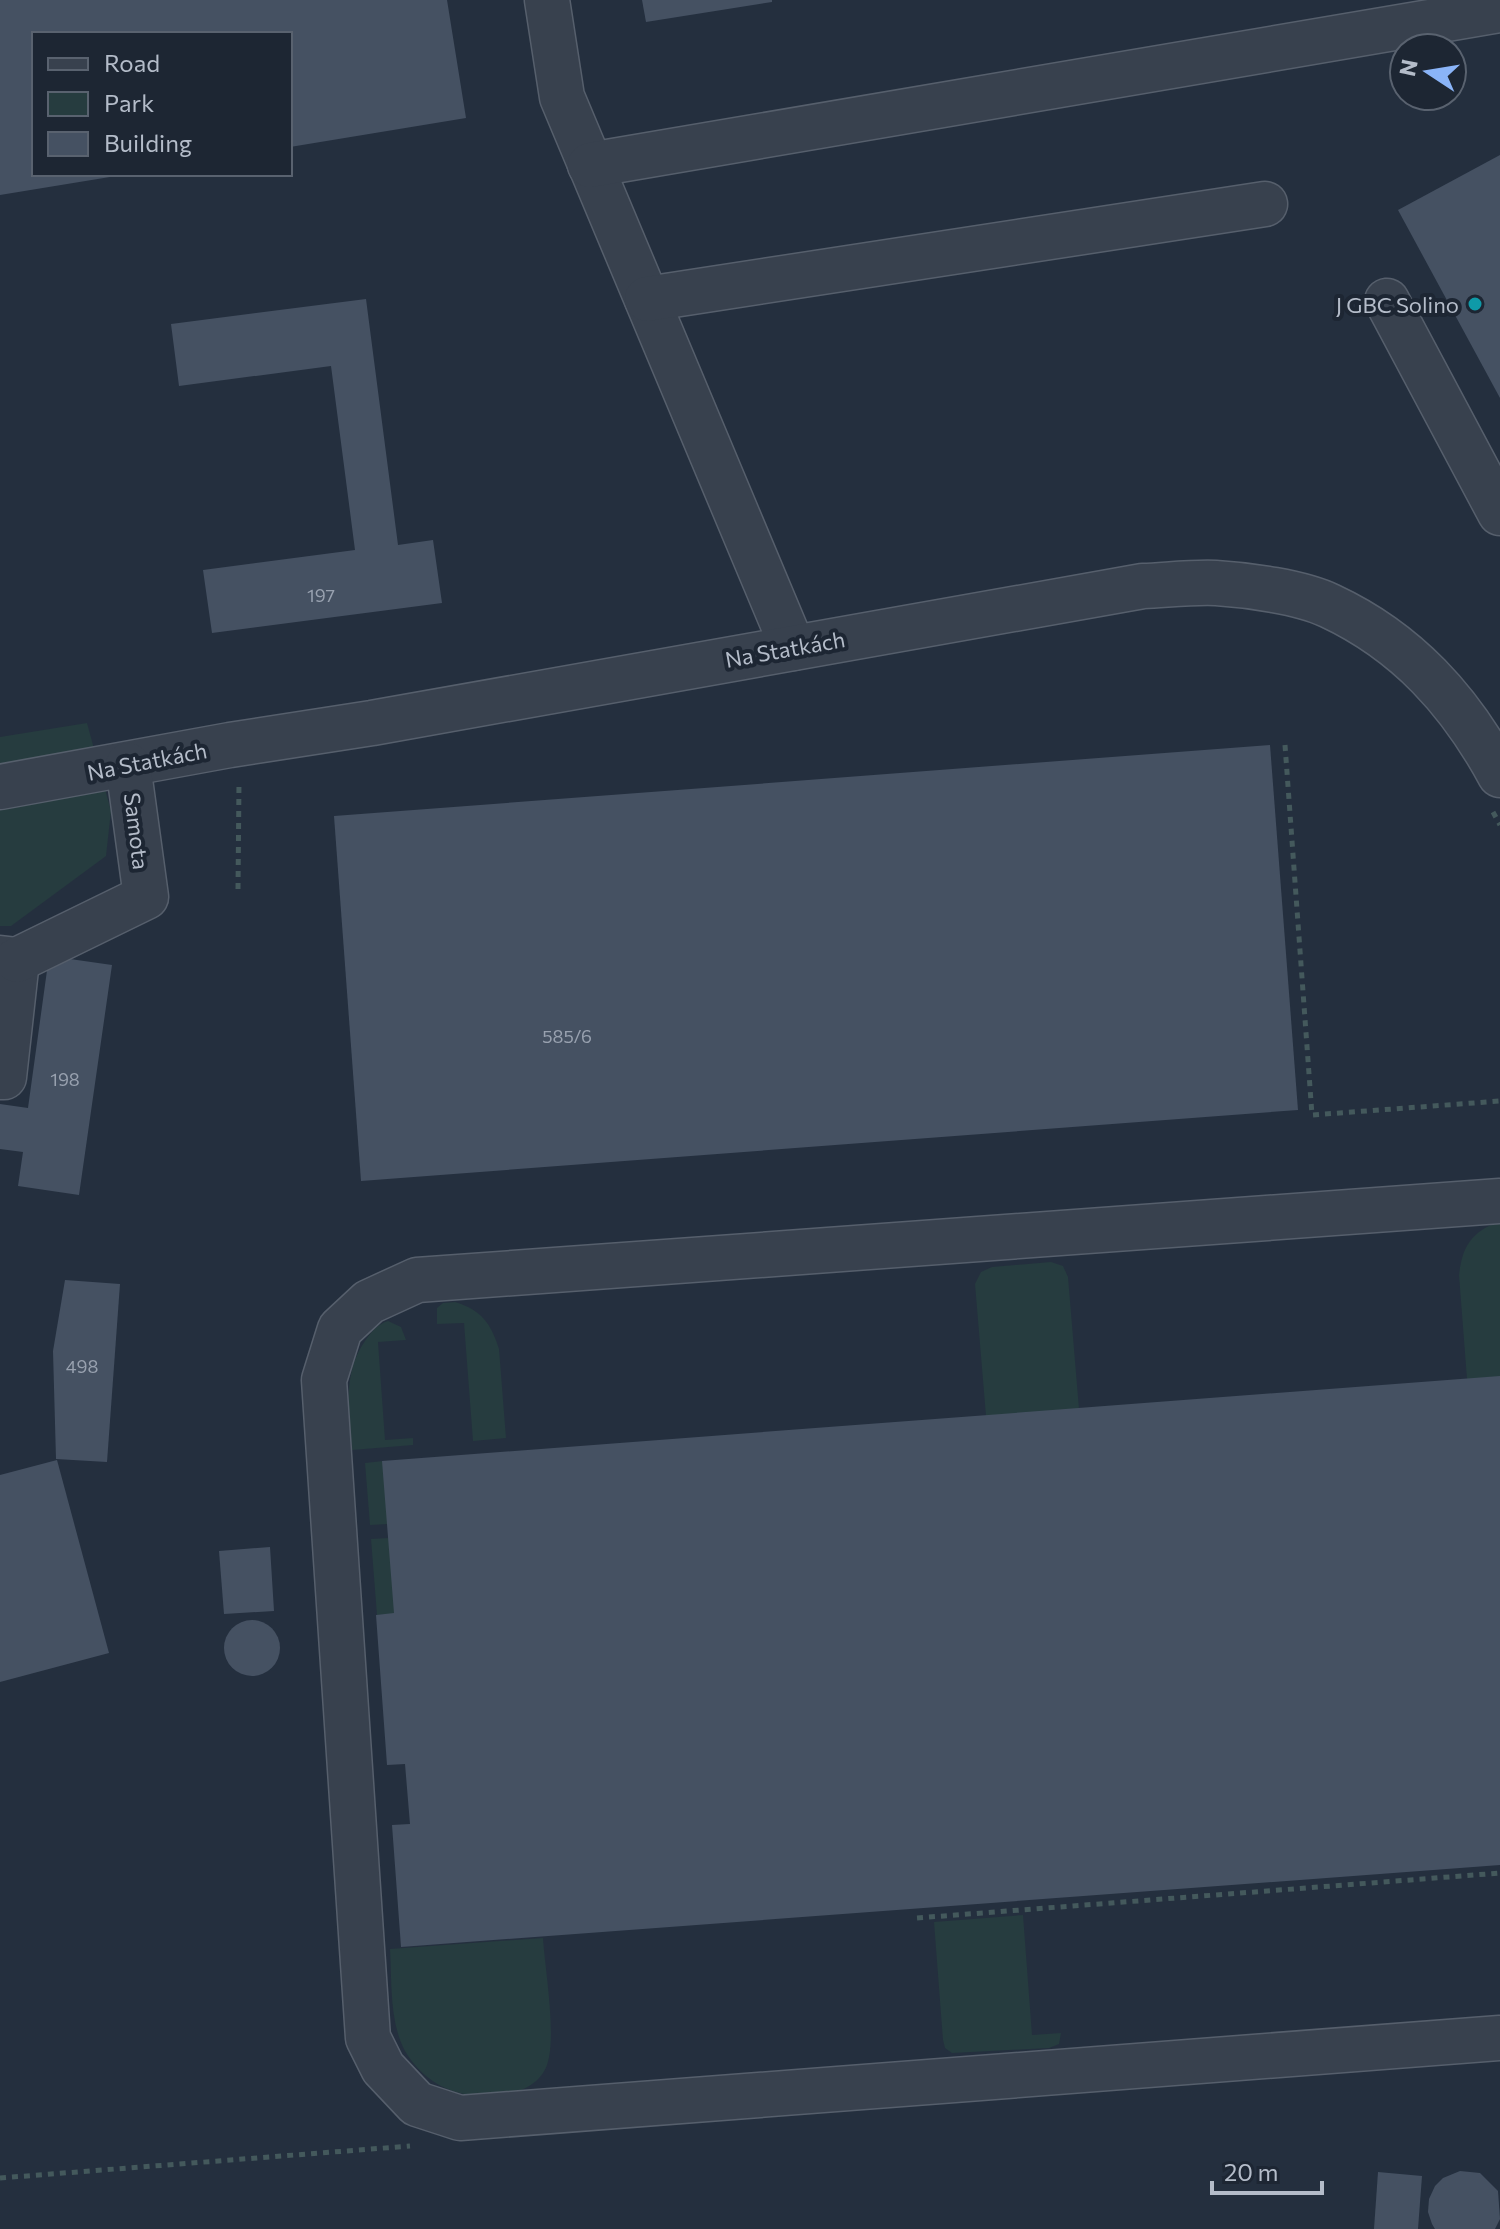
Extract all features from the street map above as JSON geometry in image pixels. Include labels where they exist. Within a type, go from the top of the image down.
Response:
[{"type":"street","points":[[547,0],[562,97],[793,648]]},
{"type":"street","points":[[590,165],[1500,10]]},
{"type":"street","points":[[647,299],[1265,204]]},
{"type":"street","points":[[1387,301],[1500,513]]},
{"type":"street","name":"Na Statkách","points":[[0,787],[1143,586],[1215,583],[1270,589],[1328,605],[1390,642],[1431,676],[1478,734],[1496,793]]},
{"type":"street","name":"Samota","points":[[9,959],[146,897],[128,765]]},
{"type":"street","points":[[0,1077],[4,1077],[9,959]]},
{"type":"street","points":[[1500,1201],[417,1280],[369,1302],[340,1329],[324,1380],[368,2038],[383,2068],[417,2104],[460,2118],[1500,2038]]},
{"type":"path","points":[[1285,745],[1312,1115],[1500,1101]]},
{"type":"path","points":[[238,889],[239,774]]},
{"type":"path","points":[[1496,793],[1500,825]]},
{"type":"path","points":[[917,1918],[1500,1873]]},
{"type":"green space","points":[[87,723],[111,811],[106,856],[11,926],[0,926],[0,737]]},
{"type":"green space","points":[[1493,1224],[1500,1224],[1500,1377],[1467,1379],[1460,1266],[1472,1238]]},
{"type":"green space","points":[[1051,1262],[1063,1266],[1068,1277],[1079,1409],[986,1416],[975,1284],[981,1272],[992,1267]]},
{"type":"green space","points":[[455,1302],[478,1314],[496,1340],[506,1438],[473,1441],[464,1323],[437,1324],[437,1308],[443,1303]]},
{"type":"green space","points":[[388,1321],[401,1327],[406,1340],[378,1342],[385,1440],[413,1438],[413,1445],[352,1450],[349,1394],[353,1367],[370,1334]]},
{"type":"green space","points":[[383,1461],[388,1524],[370,1525],[365,1463]]},
{"type":"green space","points":[[389,1538],[395,1614],[377,1615],[371,1539]]},
{"type":"green space","points":[[1023,1915],[1032,2035],[1061,2033],[1059,2044],[1049,2048],[952,2053],[945,2048],[943,2040],[934,1922]]},
{"type":"green space","points":[[543,1938],[551,2037],[547,2065],[541,2076],[532,2084],[508,2094],[467,2095],[441,2086],[415,2065],[405,2051],[396,2027],[390,1949]]},
{"type":"building","points":[[0,0],[447,0],[466,118],[292,147],[292,32],[32,32],[32,176],[116,176],[0,195]]},
{"type":"building","points":[[642,0],[772,0],[772,2],[646,22]]},
{"type":"building","name":"J GBC Solino","points":[[1500,155],[1500,398],[1398,210]]},
{"type":"building","points":[[366,299],[398,545],[433,540],[442,603],[212,633],[203,570],[355,550],[331,366],[179,386],[171,324]]},
{"type":"building","points":[[1270,745],[1298,1110],[361,1181],[334,816]]},
{"type":"building","points":[[49,956],[112,965],[79,1195],[18,1186],[23,1152],[0,1149],[0,1104],[28,1108]]},
{"type":"building","points":[[65,1280],[120,1284],[107,1462],[56,1459],[53,1351]]},
{"type":"building","points":[[1500,1376],[1500,1865],[401,1947],[392,1825],[410,1824],[405,1764],[387,1765],[376,1615],[394,1613],[382,1461]]},
{"type":"building","points":[[57,1460],[109,1653],[0,1682],[0,1475]]},
{"type":"building","points":[[270,1547],[274,1611],[224,1614],[219,1551]]},
{"type":"building","points":[[252,1620],[272,1628],[280,1648],[272,1668],[252,1676],[232,1668],[224,1648],[232,1628]]},
{"type":"building","points":[[1460,2171],[1480,2173],[1498,2191],[1500,2219],[1495,2229],[1435,2229],[1428,2212],[1429,2199],[1443,2178]]},
{"type":"building","points":[[1378,2172],[1422,2176],[1418,2229],[1374,2229]]},
{"type":"place","name":"J GBC Solino","points":[[1475,304]]}]
